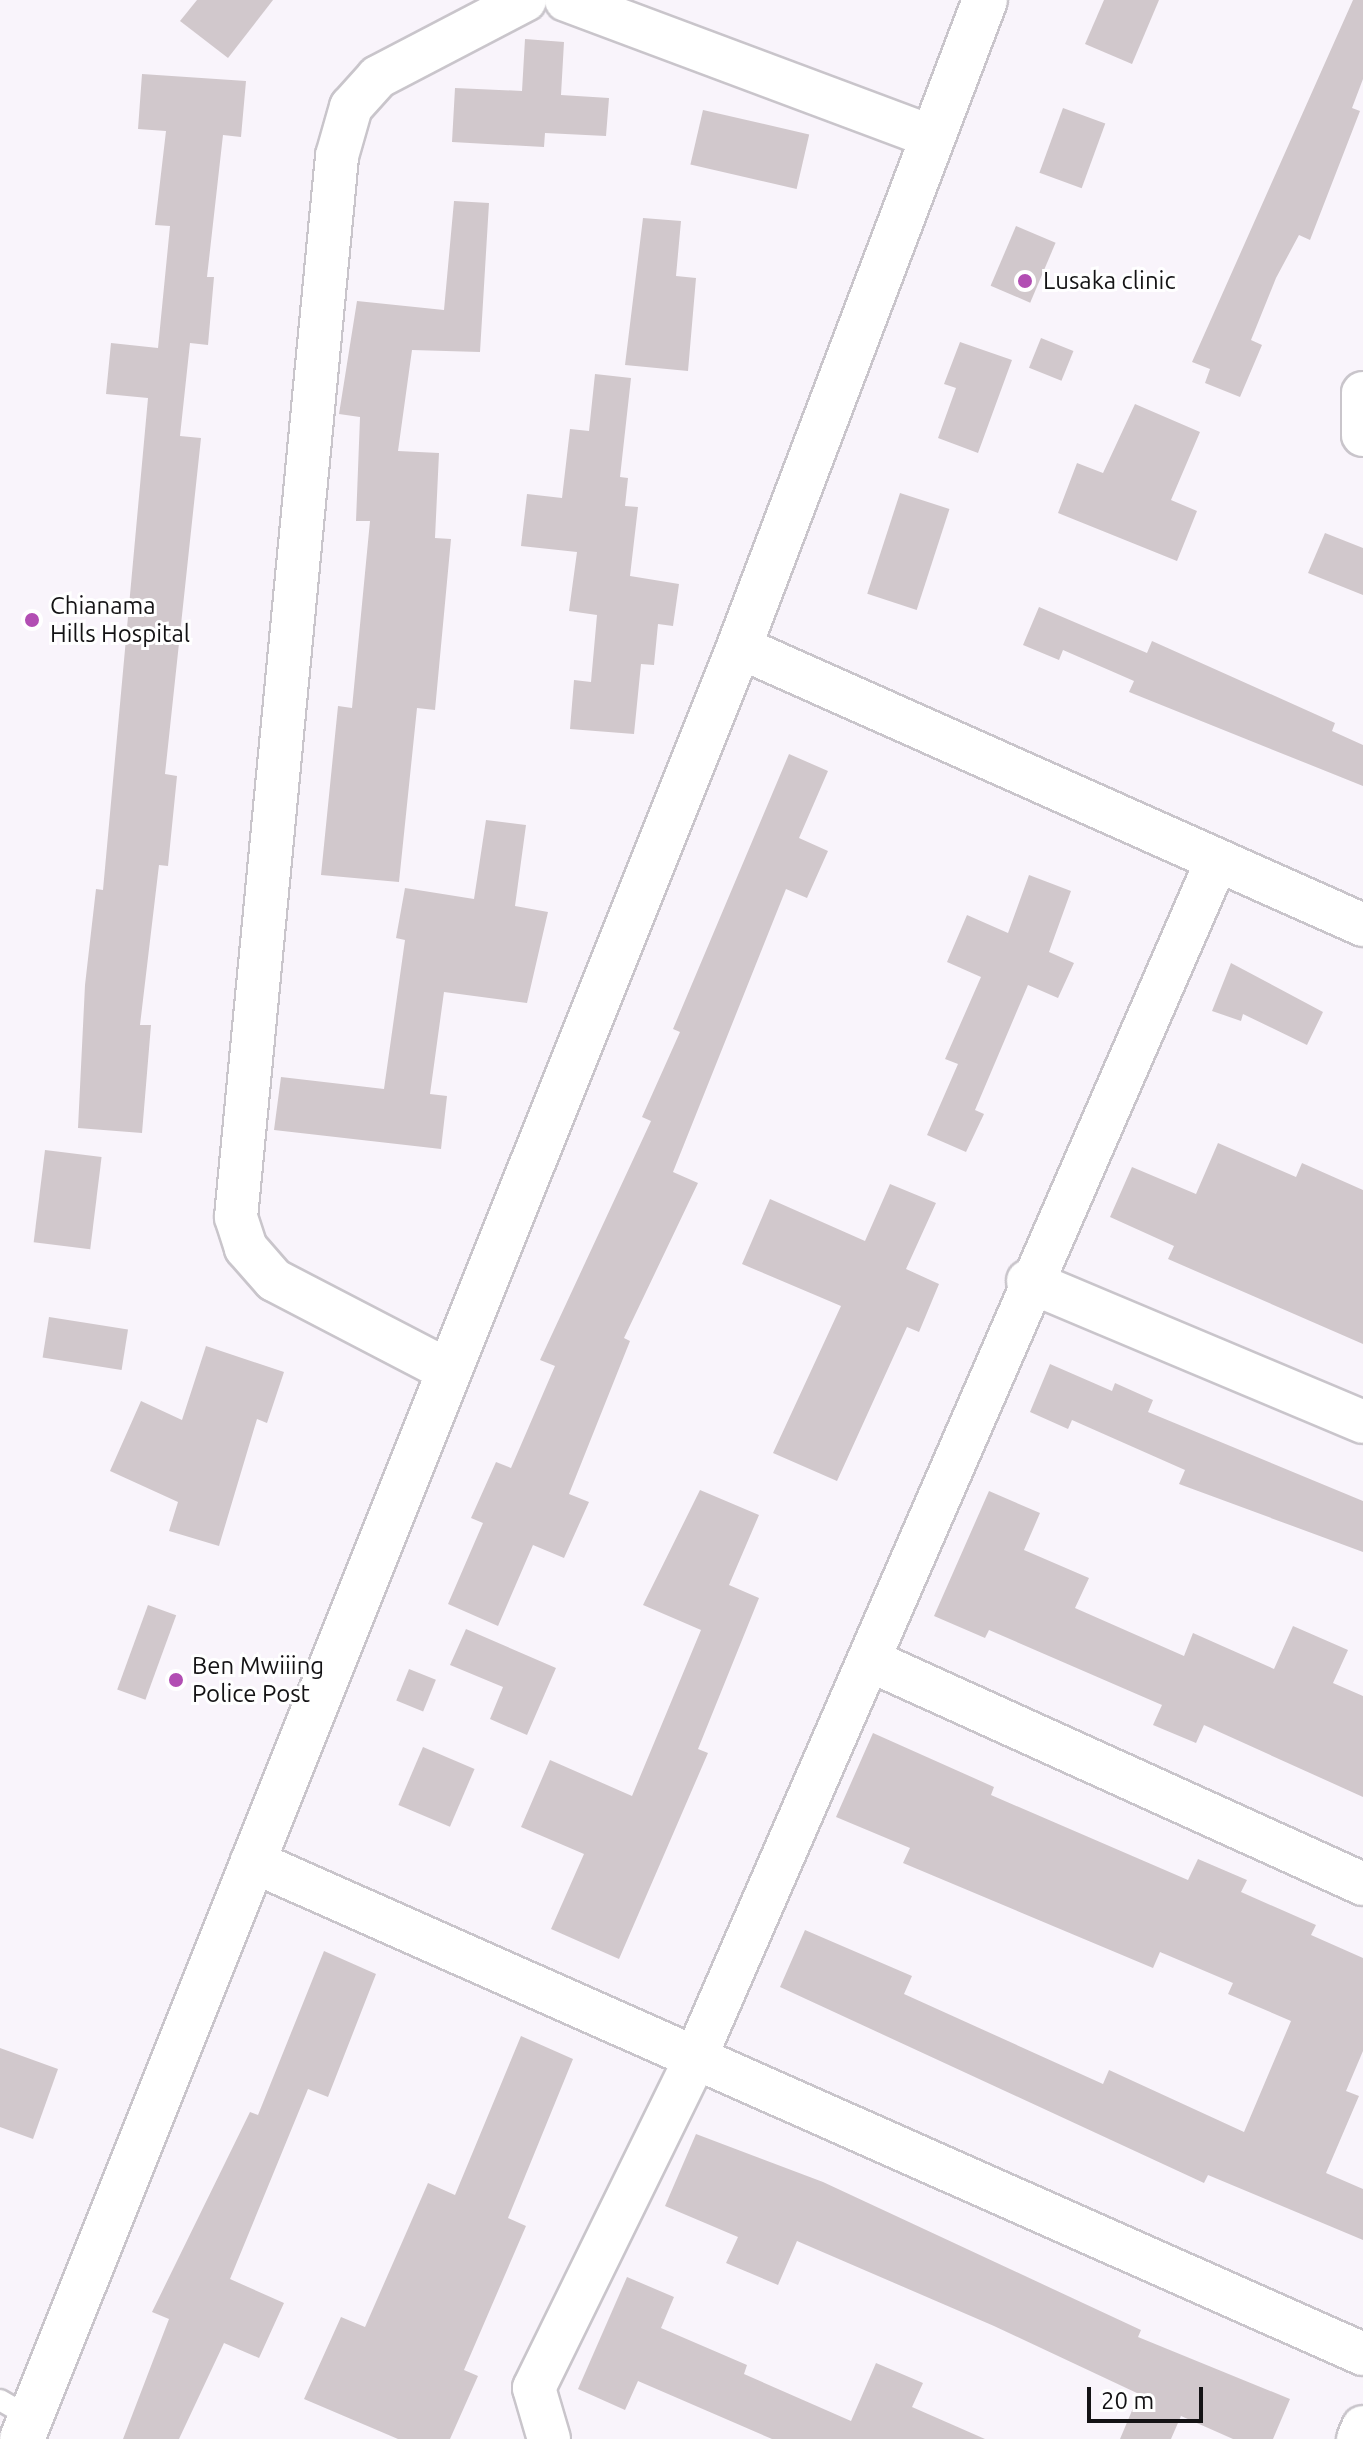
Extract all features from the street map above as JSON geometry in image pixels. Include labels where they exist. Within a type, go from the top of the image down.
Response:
[{"type":"main road","points":[[17,2419],[252,1861],[739,647],[930,136],[985,0]]},
{"type":"street","points":[[449,1371],[274,1280],[246,1248],[236,1217],[337,156],[351,107],[378,77],[525,0]]},
{"type":"street","points":[[566,0],[930,136]]},
{"type":"street","points":[[1363,393],[1363,435]]},
{"type":"street","points":[[739,647],[1363,925]]},
{"type":"street","points":[[549,2439],[534,2388],[693,2063],[869,1660],[1028,1281],[1217,860]]},
{"type":"street","points":[[1028,1281],[1363,1422]]},
{"type":"street","points":[[869,1660],[1363,1884]]},
{"type":"street","points":[[252,1861],[693,2063],[1363,2354]]},
{"type":"street","points":[[1358,2439],[1363,2427]]},
{"type":"building","points":[[197,0],[273,0],[228,58],[180,21]]},
{"type":"building","points":[[1104,0],[1159,0],[1132,64],[1085,44]]},
{"type":"building","points":[[1353,0],[1363,0],[1363,79],[1352,108],[1360,111],[1310,240],[1299,235],[1276,278],[1251,340],[1262,345],[1240,397],[1205,383],[1210,369],[1192,362]]},
{"type":"building","points":[[525,39],[564,42],[561,95],[609,98],[606,136],[545,133],[544,147],[452,142],[455,88],[522,91]]},
{"type":"building","points":[[142,74],[246,81],[241,137],[223,135],[207,277],[214,277],[208,345],[190,343],[180,436],[201,438],[165,774],[177,776],[168,866],[159,865],[140,1025],[151,1025],[142,1133],[78,1128],[85,985],[96,889],[103,890],[148,398],[106,394],[111,343],[158,348],[170,226],[155,225],[166,131],[138,129]]},
{"type":"building","points":[[1063,108],[1105,123],[1082,188],[1039,173]]},
{"type":"building","points":[[703,110],[809,135],[797,189],[690,165]]},
{"type":"building","points":[[454,201],[489,203],[480,352],[412,350],[398,451],[439,453],[435,538],[451,539],[435,710],[417,708],[399,882],[321,875],[338,706],[352,708],[370,521],[356,521],[360,417],[339,414],[357,301],[444,310]]},
{"type":"building","points":[[643,218],[681,221],[676,276],[696,278],[688,371],[625,365]]},
{"type":"building","points":[[1016,226],[1056,243],[1030,303],[991,286]]},
{"type":"building","points":[[1041,338],[1073,351],[1061,381],[1029,368]]},
{"type":"building","points":[[960,342],[1012,360],[978,453],[938,438],[956,388],[944,384]]},
{"type":"building","points":[[595,374],[631,378],[620,477],[628,478],[625,506],[638,507],[630,576],[679,584],[673,626],[658,624],[654,665],[641,664],[634,734],[570,729],[574,680],[591,682],[597,615],[569,611],[577,552],[521,546],[527,494],[562,498],[570,429],[589,431]]},
{"type":"building","points":[[1135,404],[1200,432],[1171,500],[1197,511],[1177,561],[1058,513],[1077,463],[1103,473]]},
{"type":"building","points":[[900,493],[949,509],[917,610],[867,594]]},
{"type":"building","points":[[1325,533],[1363,548],[1363,595],[1308,573]]},
{"type":"building","points":[[1039,607],[1147,653],[1152,641],[1335,723],[1332,731],[1363,745],[1363,786],[1129,692],[1134,681],[1063,650],[1059,660],[1023,645]]},
{"type":"building","points":[[789,754],[828,771],[799,838],[828,851],[807,898],[786,889],[673,1172],[698,1183],[624,1338],[630,1341],[569,1494],[589,1502],[564,1558],[533,1545],[498,1626],[448,1604],[483,1523],[471,1518],[496,1462],[511,1468],[555,1366],[540,1360],[651,1121],[642,1117],[680,1032],[673,1029]]},
{"type":"building","points":[[486,820],[526,825],[515,906],[548,912],[527,1003],[444,992],[430,1094],[447,1096],[441,1149],[274,1130],[281,1077],[384,1089],[405,940],[396,938],[405,888],[474,899]]},
{"type":"building","points":[[1029,875],[1071,891],[1049,952],[1074,963],[1058,998],[1028,985],[975,1110],[984,1114],[966,1152],[927,1135],[958,1064],[945,1059],[981,977],[947,962],[967,915],[1008,933]]},
{"type":"building","points":[[1231,963],[1323,1012],[1307,1045],[1243,1014],[1241,1021],[1212,1011]]},
{"type":"building","points":[[1218,1143],[1296,1177],[1302,1163],[1363,1190],[1363,1344],[1168,1259],[1174,1246],[1110,1217],[1132,1167],[1196,1194]]},
{"type":"building","points":[[45,1150],[102,1157],[90,1249],[34,1242]]},
{"type":"building","points":[[890,1184],[936,1203],[906,1269],[939,1284],[919,1332],[907,1327],[837,1481],[773,1453],[841,1306],[742,1264],[770,1199],[865,1241]]},
{"type":"building","points":[[49,1317],[128,1330],[122,1370],[43,1357]]},
{"type":"building","points":[[206,1346],[284,1372],[267,1423],[257,1419],[219,1546],[169,1531],[178,1502],[110,1471],[141,1401],[182,1420]]},
{"type":"building","points":[[1050,1364],[1112,1391],[1115,1383],[1153,1400],[1148,1412],[1363,1501],[1363,1552],[1179,1484],[1185,1470],[1072,1420],[1068,1429],[1030,1412]]},
{"type":"building","points":[[700,1490],[759,1515],[729,1585],[759,1598],[698,1749],[708,1753],[619,1959],[551,1929],[584,1854],[521,1827],[550,1760],[632,1796],[701,1630],[643,1605]]},
{"type":"building","points":[[989,1491],[1040,1513],[1024,1550],[1089,1578],[1075,1608],[1184,1656],[1193,1633],[1274,1669],[1293,1626],[1348,1650],[1333,1683],[1363,1696],[1363,1797],[1204,1725],[1196,1743],[1153,1725],[1162,1705],[989,1630],[985,1638],[934,1616]]},
{"type":"building","points":[[148,1605],[176,1615],[145,1700],[117,1690]]},
{"type":"building","points":[[466,1629],[556,1668],[527,1735],[490,1719],[503,1687],[450,1665]]},
{"type":"building","points":[[409,1669],[436,1680],[423,1711],[396,1701]]},
{"type":"building","points":[[873,1733],[994,1787],[991,1795],[1188,1880],[1198,1859],[1247,1880],[1241,1892],[1316,1925],[1311,1935],[1363,1958],[1363,2051],[1346,2091],[1359,2096],[1326,2173],[1363,2189],[1363,2240],[1208,2175],[1204,2183],[780,1987],[805,1930],[912,1976],[904,1994],[1103,2084],[1109,2070],[1244,2132],[1291,2021],[1228,1994],[1233,1983],[1160,1952],[1153,1968],[903,1863],[910,1848],[836,1817]]},
{"type":"building","points":[[423,1747],[475,1769],[450,1827],[398,1805]]},
{"type":"building","points":[[324,1951],[376,1974],[328,2097],[308,2089],[230,2279],[284,2303],[259,2358],[224,2343],[179,2439],[123,2439],[169,2319],[152,2312],[250,2112],[258,2115]]},
{"type":"building","points":[[521,2036],[573,2059],[508,2218],[526,2226],[464,2370],[478,2376],[450,2439],[398,2439],[304,2399],[341,2317],[365,2327],[428,2183],[455,2195]]},
{"type":"building","points":[[0,2048],[58,2069],[33,2139],[0,2127]]},
{"type":"building","points":[[696,2134],[823,2182],[1141,2330],[1138,2337],[1290,2399],[1273,2439],[1233,2439],[1181,2416],[1171,2439],[1120,2439],[1139,2394],[994,2326],[797,2241],[778,2285],[726,2263],[738,2237],[665,2206]]},
{"type":"building","points":[[627,2277],[674,2297],[661,2328],[747,2365],[744,2374],[851,2421],[876,2363],[923,2383],[912,2407],[985,2439],[772,2439],[638,2381],[625,2410],[578,2389]]},
{"type":"place","name":"Lusaka clinic","points":[[1025,281]]},
{"type":"place","name":"Chianama Hills Hospital","points":[[32,620]]},
{"type":"place","name":"Ben Mwiiing Police Post","points":[[176,1680]]}]
